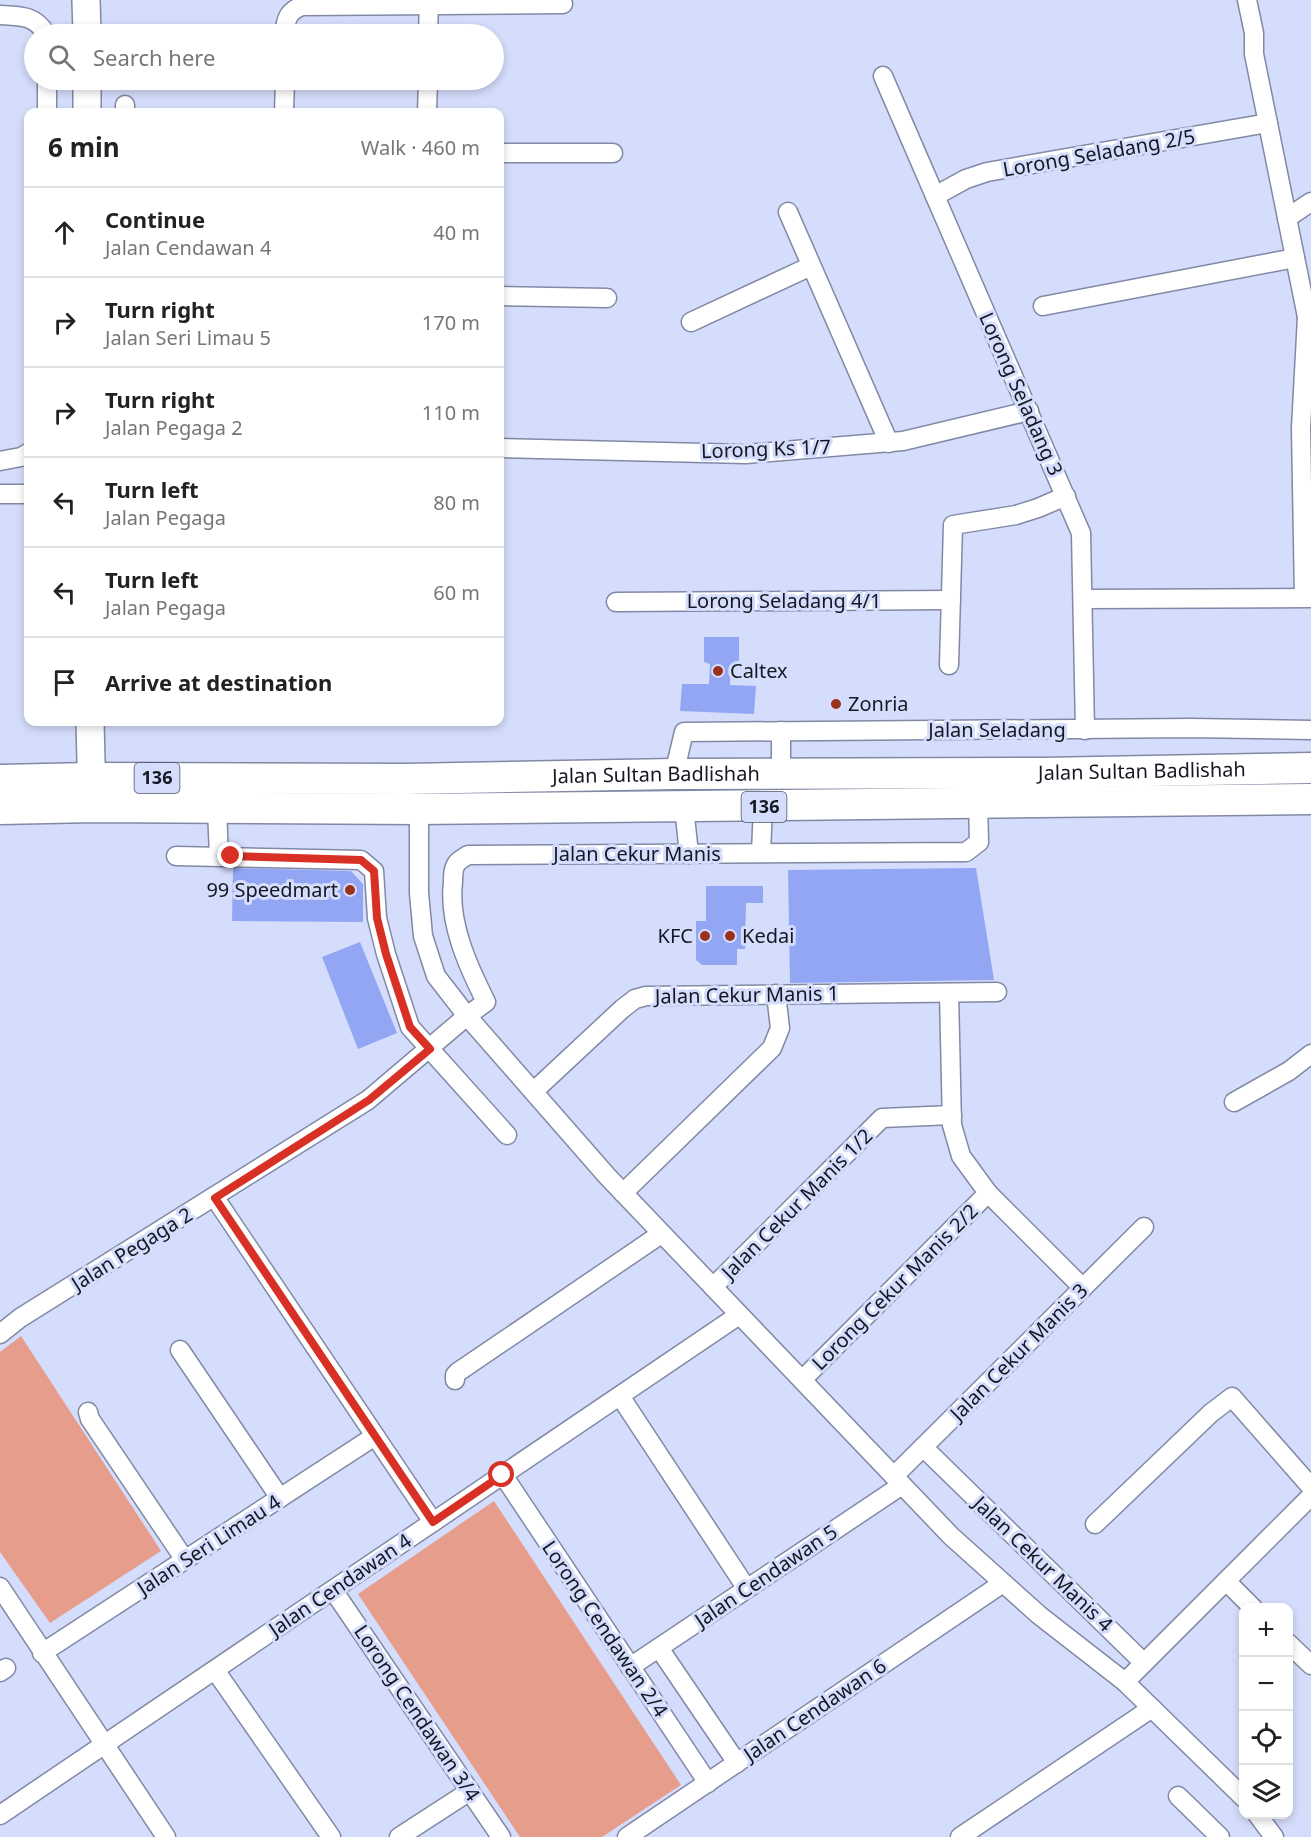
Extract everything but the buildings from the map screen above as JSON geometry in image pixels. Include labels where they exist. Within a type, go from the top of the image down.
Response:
[{"type":"main road","name":"Jalan Sultan Badlishah","points":[[0,780],[406,779],[1311,768]]},
{"type":"main road","name":"Jalan Sultan Badlishah","points":[[0,809],[93,807],[418,810],[1311,799]]},
{"type":"street","points":[[86,0],[87,24]]},
{"type":"street","points":[[1083,599],[1308,597],[1301,428],[1309,321],[1254,54],[1254,33],[1247,0]]},
{"type":"street","points":[[285,24],[293,9],[302,6],[429,2],[563,4]]},
{"type":"street","points":[[428,24],[429,2]]},
{"type":"street","points":[[0,15],[29,17],[39,24]]},
{"type":"street","name":"Lorong Seladang 3","points":[[883,76],[1081,533],[1085,730]]},
{"type":"street","points":[[46,108],[47,90]]},
{"type":"street","points":[[87,90],[87,108]]},
{"type":"street","points":[[284,108],[285,90]]},
{"type":"street","points":[[427,108],[428,90]]},
{"type":"street","name":"Lorong Seladang 2/5","points":[[935,196],[966,179],[987,172],[1268,123]]},
{"type":"street","points":[[504,153],[613,153]]},
{"type":"street","points":[[1287,218],[1311,202]]},
{"type":"street","points":[[788,212],[889,443]]},
{"type":"street","points":[[1043,306],[1295,258]]},
{"type":"street","points":[[691,322],[811,266]]},
{"type":"street","points":[[504,296],[607,298]]},
{"type":"street","name":"Lorong Ks 1/7","points":[[504,448],[746,454],[903,441],[1029,411]]},
{"type":"street","points":[[0,461],[24,456]]},
{"type":"street","points":[[0,494],[24,494]]},
{"type":"street","points":[[949,665],[953,525],[1016,515],[1066,496]]},
{"type":"street","name":"Lorong Seladang 4/1","points":[[616,602],[951,600]]},
{"type":"street","points":[[90,726],[90,778],[93,807]]},
{"type":"street","name":"Jalan Seladang","points":[[674,774],[684,732],[1191,728],[1311,730]]},
{"type":"street","points":[[781,731],[781,773]]},
{"type":"street","name":"Jalan Cekur Manis","points":[[486,1002],[473,976],[455,922],[452,886],[454,871],[457,863],[468,855],[970,850],[979,842],[978,804]]},
{"type":"street","points":[[684,807],[689,854]]},
{"type":"street","points":[[761,853],[763,807]]},
{"type":"street","points":[[217,809],[219,856]]},
{"type":"street","points":[[418,810],[419,893],[423,936],[436,976],[467,1016],[623,1193],[951,1536],[1039,1615],[1125,1682],[1239,1793]]},
{"type":"street","points":[[176,856],[361,860],[374,871],[377,918],[386,954],[410,1027],[507,1135]]},
{"type":"street","name":"Jalan Cekur Manis 1","points":[[534,1091],[622,1009],[635,999],[646,996],[997,992]]},
{"type":"street","points":[[949,993],[952,1125],[961,1156],[988,1193],[1083,1288]]},
{"type":"street","points":[[623,1193],[772,1048],[780,1028],[776,994]]},
{"type":"street","name":"Jalan Pegaga 2","points":[[0,1334],[20,1318],[369,1100],[486,1002]]},
{"type":"street","points":[[1234,1102],[1289,1071],[1311,1054]]},
{"type":"street","name":"Jalan Cekur Manis 1/2","points":[[713,1287],[882,1118],[952,1115]]},
{"type":"street","name":"Lorong Cekur Manis 2/2","points":[[802,1380],[988,1193]]},
{"type":"street","points":[[215,1198],[433,1522]]},
{"type":"street","name":"Jalan Cekur Manis 3","points":[[898,1480],[923,1448],[1144,1227]]},
{"type":"street","points":[[455,1380],[458,1372],[662,1234]]},
{"type":"street","name":"Jalan Cendawan 4","points":[[0,1815],[739,1315]]},
{"type":"street","points":[[180,1350],[280,1498]]},
{"type":"street","points":[[620,1396],[747,1589]]},
{"type":"street","points":[[1095,1524],[1211,1413],[1232,1397],[1311,1487]]},
{"type":"street","points":[[88,1412],[90,1419],[185,1560]]},
{"type":"street","name":"Jalan Seri Limau 4","points":[[42,1653],[375,1437]]},
{"type":"street","name":"Jalan Cekur Manis 4","points":[[923,1448],[1144,1663]]},
{"type":"street","name":"Lorong Cendawan 2/4","points":[[502,1475],[708,1783]]},
{"type":"street","name":"Jalan Cendawan 5","points":[[630,1667],[747,1589],[898,1480]]},
{"type":"street","points":[[1125,1682],[1311,1496]]},
{"type":"street","points":[[1226,1581],[1248,1603]]},
{"type":"street","name":"Jalan Cendawan 6","points":[[627,1837],[1004,1583]]},
{"type":"street","points":[[0,1587],[166,1837]]},
{"type":"street","name":"Lorong Cendawan 3/4","points":[[333,1590],[501,1837]]},
{"type":"street","points":[[659,1648],[737,1763]]},
{"type":"street","points":[[1293,1648],[1311,1665]]},
{"type":"street","points":[[215,1670],[330,1837]]},
{"type":"street","points":[[960,1837],[1152,1708]]},
{"type":"street","points":[[399,1837],[470,1791]]},
{"type":"street","points":[[1178,1796],[1220,1837]]},
{"type":"street","points":[[1260,1819],[1274,1837]]},
{"type":"shaded area","points":[[21,1336],[161,1551],[50,1623],[0,1552],[0,1352]]},
{"type":"shaded area","points":[[494,1501],[681,1785],[602,1837],[520,1837],[358,1594]]},
{"type":"place","name":"Caltex","points":[[718,671]]},
{"type":"place","name":"Zonria","points":[[836,704]]},
{"type":"place","name":"99 Speedmart","points":[[350,890]]},
{"type":"place","name":"KFC","points":[[705,936]]},
{"type":"place","name":"Kedai","points":[[730,936]]},
{"type":"route","points":[[231,856],[361,860],[374,871],[377,918],[386,954],[410,1027],[430,1049],[369,1100],[215,1198],[433,1522],[502,1475]]}]
